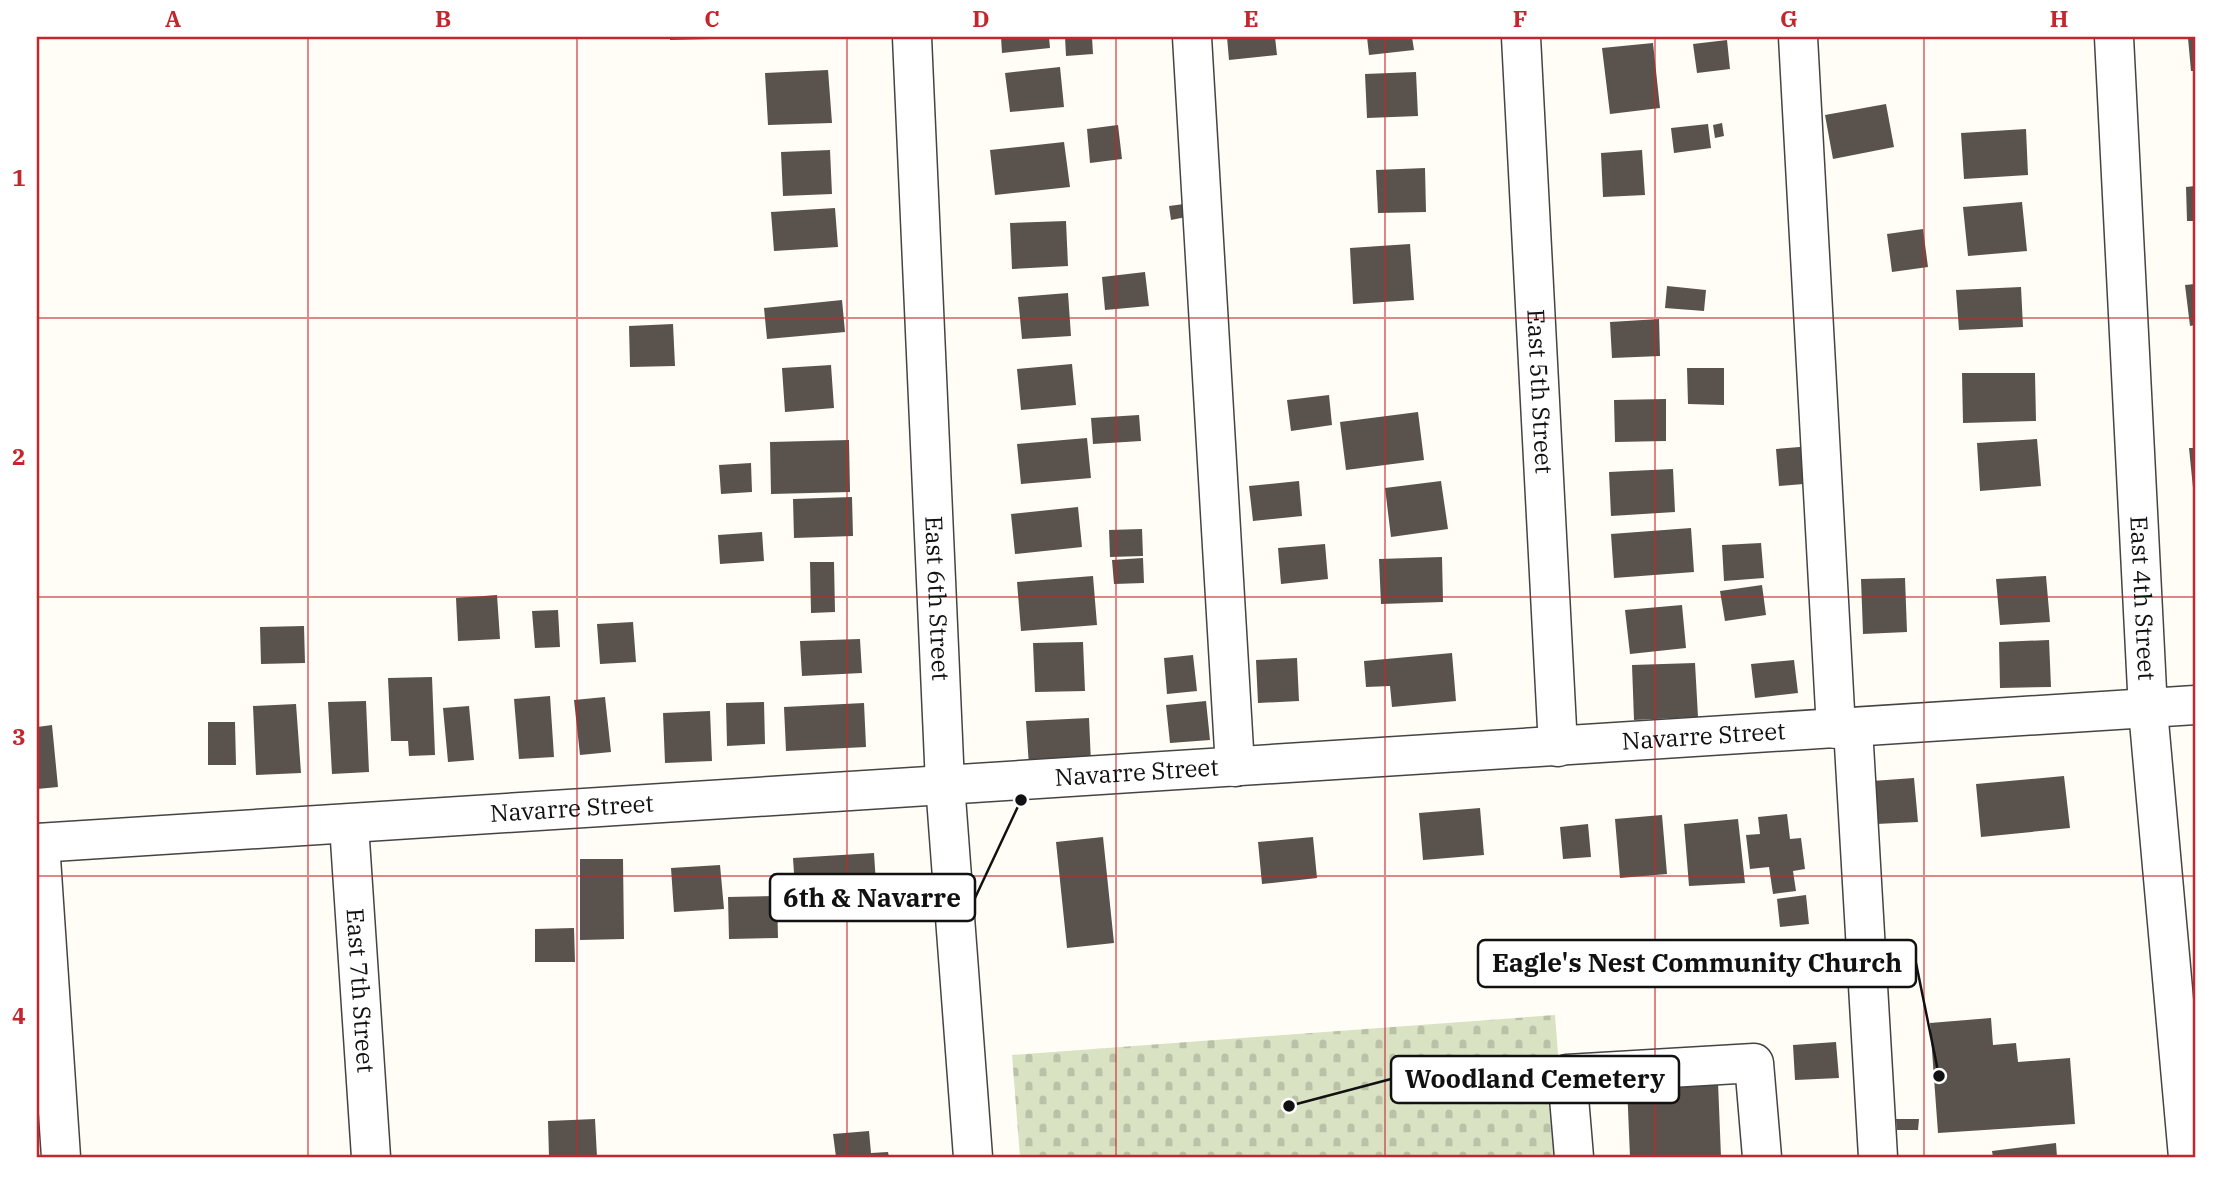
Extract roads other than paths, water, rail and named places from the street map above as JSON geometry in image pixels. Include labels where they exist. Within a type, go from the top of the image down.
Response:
[{"type":"street","name":"East 6th Street","points":[[912,37],[945,784],[973,1157]]},
{"type":"street","points":[[1192,37],[1235,767]]},
{"type":"street","name":"East 5th Street","points":[[1521,37],[1558,747]]},
{"type":"street","points":[[1797,37],[1878,1157]]},
{"type":"street","name":"East 4th Street","points":[[2114,37],[2148,710],[2188,1157]]},
{"type":"street","name":"Navarre Street","points":[[38,843],[2195,705]]},
{"type":"street","name":"East 7th Street","points":[[349,825],[371,1157]]},
{"type":"street","points":[[38,843],[61,1157]]},
{"type":"street","points":[[1574,1157],[1567,1074],[1754,1063],[1762,1157]]},
{"type":"place","name":"6th & Navarre","points":[[1021,800]]},
{"type":"place","name":"Eagle's Nest Community Church","points":[[1939,1076]]},
{"type":"place","name":"Woodland Cemetery","points":[[1289,1106]]}]
